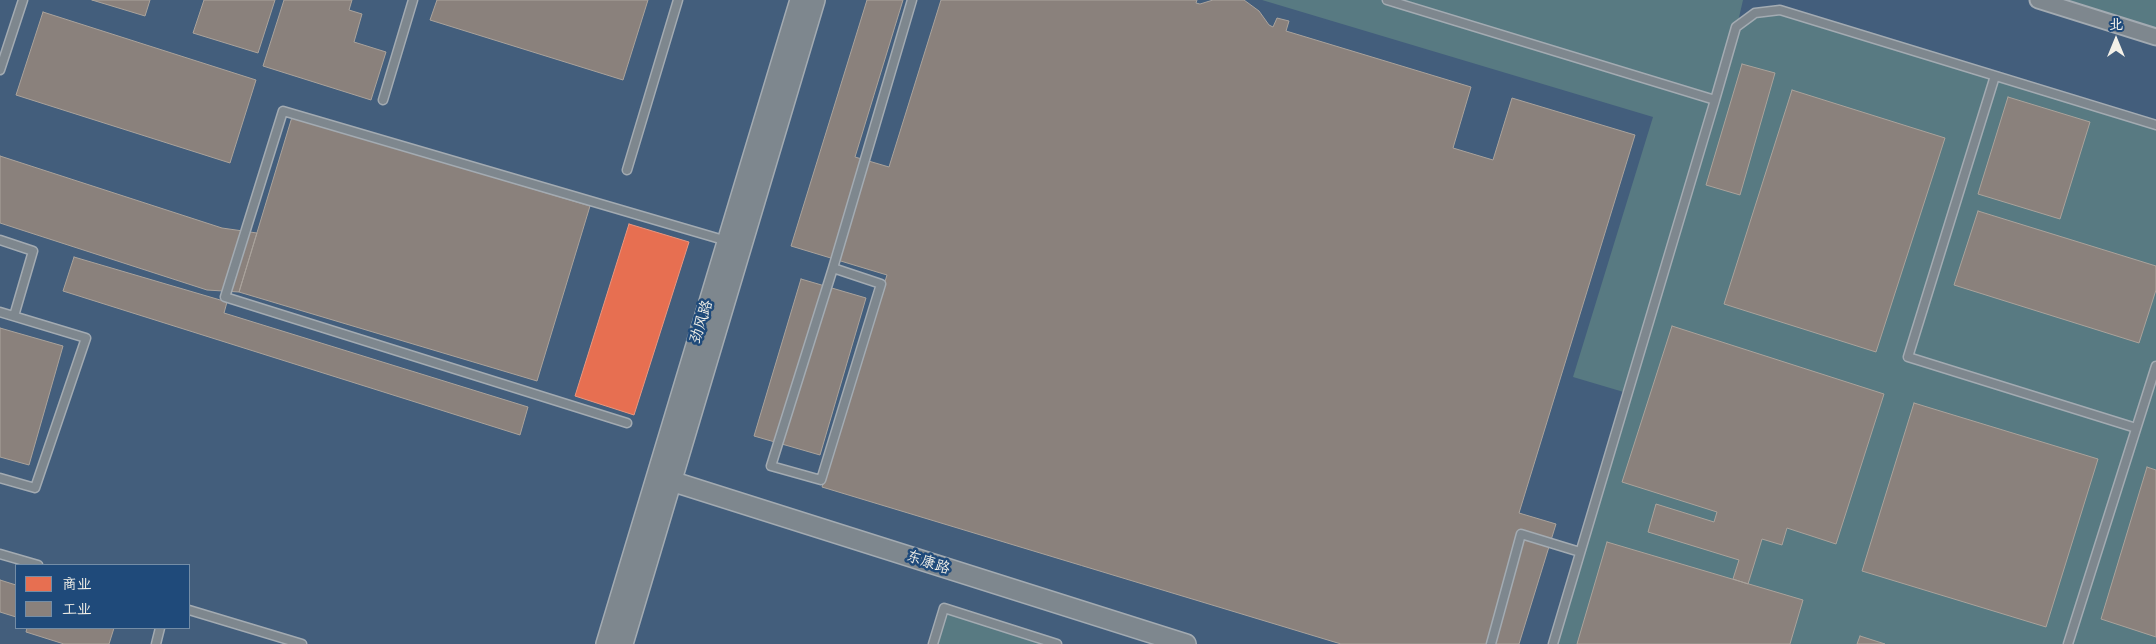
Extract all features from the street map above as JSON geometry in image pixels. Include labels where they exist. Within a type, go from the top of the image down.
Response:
[{"type":"street","name":"劲风路","points":[[622,644],[671,481],[733,243],[800,0]]},
{"type":"street","name":"劲风路","points":[[606,644],[733,243],[815,0]]},
{"type":"street","points":[[2038,0],[2156,37]]},
{"type":"street","name":"东康路","points":[[671,481],[1186,644]]},
{"type":"lane","points":[[0,70],[22,0]]},
{"type":"lane","points":[[382,100],[413,0]]},
{"type":"lane","points":[[627,170],[678,0]]},
{"type":"lane","points":[[833,268],[881,284],[821,480],[771,466],[833,268],[912,0]]},
{"type":"lane","points":[[1387,0],[1715,100]]},
{"type":"lane","points":[[1553,644],[1736,28],[1755,13],[1780,10],[2156,125]]},
{"type":"lane","points":[[1995,76],[1908,357],[2136,428]]},
{"type":"lane","points":[[626,423],[225,297],[283,111],[733,243]]},
{"type":"lane","points":[[0,240],[33,251],[14,316]]},
{"type":"lane","points":[[0,312],[86,338],[36,488],[0,478]]},
{"type":"lane","points":[[2068,644],[2156,366]]},
{"type":"lane","points":[[1491,644],[1521,534],[1580,552]]},
{"type":"lane","points":[[0,554],[35,564]]},
{"type":"lane","points":[[933,644],[944,608],[1057,644]]},
{"type":"lane","points":[[190,610],[302,644]]},
{"type":"lane","points":[[156,644],[160,629]]},
{"type":"shaded area","points":[[0,0],[2156,0],[2156,644],[0,644]]},
{"type":"green space","points":[[1262,0],[1743,0],[1737,26],[1755,13],[1780,10],[2156,125],[2156,644],[1553,644],[1627,393],[1573,377],[1653,117]]},
{"type":"green space","points":[[2038,0],[2156,0],[2156,37]]},
{"type":"green space","points":[[944,608],[1057,644],[933,644]]},
{"type":"building: 商业","points":[[629,224],[689,242],[634,415],[575,396]]},
{"type":"building: 工业","points":[[92,0],[150,0],[145,16]]},
{"type":"building: 工业","points":[[204,0],[275,0],[258,53],[193,33]]},
{"type":"building: 工业","points":[[284,0],[352,0],[349,10],[362,14],[354,42],[386,52],[371,100],[263,66]]},
{"type":"building: 工业","points":[[437,0],[648,0],[623,80],[430,20]]},
{"type":"building: 工业","points":[[867,0],[903,0],[855,157],[889,167],[941,0],[1197,0],[1196,3],[1200,4],[1213,0],[1244,0],[1259,11],[1269,25],[1273,27],[1277,18],[1289,21],[1286,31],[1471,87],[1453,148],[1493,160],[1512,98],[1635,135],[1519,513],[1556,524],[1519,644],[1341,644],[822,487],[887,275],[791,246]]},
{"type":"building: 工业","points":[[43,12],[256,80],[230,163],[16,95]]},
{"type":"building: 工业","points":[[1742,64],[1775,73],[1740,195],[1706,185]]},
{"type":"building: 工业","points":[[1792,90],[1945,138],[1876,352],[1724,304]]},
{"type":"building: 工业","points":[[2008,97],[2090,122],[2060,219],[1978,194]]},
{"type":"building: 工业","points":[[292,117],[590,206],[537,381],[239,292]]},
{"type":"building: 工业","points":[[0,156],[222,228],[257,233],[239,292],[207,290],[0,223]]},
{"type":"building: 工业","points":[[1978,211],[2156,266],[2156,290],[2139,343],[1954,285]]},
{"type":"building: 工业","points":[[74,257],[227,302],[224,313],[528,407],[520,435],[63,291]]},
{"type":"building: 工业","points":[[801,279],[866,298],[820,455],[754,436]]},
{"type":"building: 工业","points":[[1672,326],[1884,394],[1836,544],[1787,528],[1782,545],[1762,539],[1748,584],[1733,579],[1739,560],[1648,532],[1656,504],[1714,522],[1717,512],[1622,482]]},
{"type":"building: 工业","points":[[0,328],[63,346],[29,465],[0,457]]},
{"type":"building: 工业","points":[[1914,403],[2098,459],[2046,627],[1862,571]]},
{"type":"building: 工业","points":[[2147,467],[2156,470],[2156,637],[2101,619]]},
{"type":"building: 工业","points":[[1607,542],[1803,600],[1790,644],[1577,644]]},
{"type":"building: 工业","points":[[0,580],[15,585],[15,617],[0,612]]},
{"type":"building: 工业","points":[[27,629],[114,629],[109,644],[64,644],[26,632]]},
{"type":"building: 工业","points":[[1860,636],[1885,644],[1857,644]]}]
